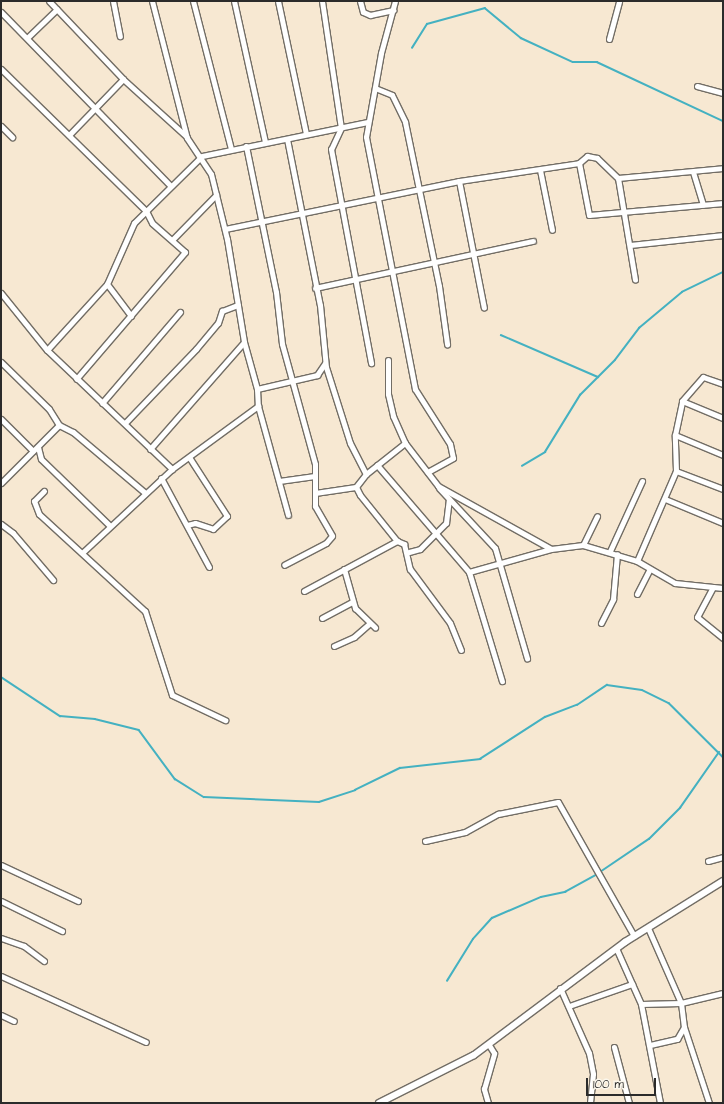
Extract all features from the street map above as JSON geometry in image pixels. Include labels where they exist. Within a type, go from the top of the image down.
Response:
[{"type":"street","points":[[49,1],[123,79],[187,138],[202,156],[216,195],[225,229],[244,342],[257,389],[258,406],[288,515]]},
{"type":"street","points":[[113,1],[120,36]]},
{"type":"street","points":[[152,1],[187,138]]},
{"type":"street","points":[[193,1],[231,148]]},
{"type":"street","points":[[234,1],[265,142]]},
{"type":"street","points":[[278,1],[306,134]]},
{"type":"street","points":[[322,1],[341,128],[330,149],[370,363]]},
{"type":"street","points":[[360,1],[363,12],[370,15],[394,10]]},
{"type":"street","points":[[395,1],[366,137],[394,271],[415,389],[450,444],[453,458],[428,472]]},
{"type":"street","points":[[609,39],[619,1]]},
{"type":"street","points":[[28,37],[57,9]]},
{"type":"street","points":[[1,12],[28,37],[171,186]]},
{"type":"street","points":[[1,69],[146,211],[152,223],[173,239],[185,252],[76,379]]},
{"type":"street","points":[[69,135],[123,79]]},
{"type":"street","points":[[697,86],[723,93]]},
{"type":"street","points":[[376,88],[392,95],[400,108],[419,190],[447,344]]},
{"type":"street","points":[[47,350],[107,284],[127,233],[146,211],[202,156],[231,148],[287,139],[368,122]]},
{"type":"street","points":[[1,126],[12,137]]},
{"type":"street","points":[[287,139],[315,288],[325,362],[350,443],[366,474]]},
{"type":"street","points":[[246,146],[293,382],[315,476],[315,506],[331,540],[284,565]]},
{"type":"street","points":[[225,229],[459,181],[579,163],[587,156],[597,158],[618,178],[625,212],[635,280]]},
{"type":"street","points":[[579,163],[589,215],[723,203]]},
{"type":"street","points":[[618,178],[723,168]]},
{"type":"street","points":[[540,170],[552,230]]},
{"type":"street","points":[[693,172],[703,205]]},
{"type":"street","points":[[459,181],[484,308]]},
{"type":"street","points":[[173,239],[216,195]]},
{"type":"street","points":[[630,245],[723,236]]},
{"type":"street","points":[[315,288],[432,262],[473,257],[533,241]]},
{"type":"street","points":[[107,284],[131,316]]},
{"type":"street","points":[[1,292],[47,350],[172,469]]},
{"type":"street","points":[[125,423],[196,349],[218,323],[222,311],[238,305]]},
{"type":"street","points":[[102,404],[180,312]]},
{"type":"street","points":[[150,449],[244,342]]},
{"type":"street","points":[[388,360],[389,406],[405,443],[449,499],[492,544],[500,563],[527,658]]},
{"type":"street","points":[[1,362],[48,409],[59,425],[73,432],[144,492]]},
{"type":"street","points":[[257,389],[293,382],[317,375],[325,362]]},
{"type":"street","points":[[637,561],[665,499],[676,470],[675,435],[682,401],[703,377],[723,384]]},
{"type":"street","points":[[682,401],[723,418]]},
{"type":"street","points":[[83,552],[144,492],[172,469],[258,406]]},
{"type":"street","points":[[1,419],[36,449],[41,459],[109,525]]},
{"type":"street","points":[[1,483],[59,425]]},
{"type":"street","points":[[675,435],[723,455]]},
{"type":"street","points":[[315,493],[356,487],[366,474],[405,443]]},
{"type":"street","points":[[187,525],[194,523],[213,529],[227,516],[189,457]]},
{"type":"street","points":[[165,463],[166,474]]},
{"type":"street","points":[[377,465],[437,531],[469,572],[502,681]]},
{"type":"street","points":[[676,470],[723,489]]},
{"type":"street","points":[[279,481],[315,476]]},
{"type":"street","points":[[161,478],[209,567]]},
{"type":"street","points":[[610,551],[642,481]]},
{"type":"street","points":[[438,486],[551,549]]},
{"type":"street","points":[[356,487],[397,541],[409,552],[410,569],[450,623],[461,650]]},
{"type":"street","points":[[44,491],[34,501],[38,514],[83,552],[145,611],[172,695],[225,720]]},
{"type":"street","points":[[409,552],[420,549],[448,520],[449,499]]},
{"type":"street","points":[[665,499],[723,523]]},
{"type":"street","points":[[583,545],[597,516]]},
{"type":"street","points":[[1,524],[13,533],[53,580]]},
{"type":"street","points":[[304,591],[397,541]]},
{"type":"street","points":[[469,572],[551,549],[583,545],[610,551],[637,561],[682,585],[723,588]]},
{"type":"street","points":[[601,622],[613,599],[617,554]]},
{"type":"street","points":[[344,569],[352,602],[375,627]]},
{"type":"street","points":[[637,594],[650,569]]},
{"type":"street","points":[[713,587],[698,617],[723,638]]},
{"type":"street","points":[[322,618],[352,602]]},
{"type":"street","points":[[334,646],[354,637],[370,623]]},
{"type":"street","points":[[424,841],[465,832],[498,814],[558,802],[634,936]]},
{"type":"street","points":[[708,861],[723,857]]},
{"type":"street","points":[[1,865],[78,901]]},
{"type":"street","points":[[379,1103],[391,1095],[489,1044],[560,988],[616,948],[723,881]]},
{"type":"street","points":[[1,901],[62,931]]},
{"type":"street","points":[[648,928],[681,1003],[684,1027],[709,1103]]},
{"type":"street","points":[[1,938],[24,946],[44,961]]},
{"type":"street","points":[[616,948],[641,1004],[660,1103]]},
{"type":"street","points":[[1,976],[146,1042]]},
{"type":"street","points":[[568,1006],[632,984]]},
{"type":"street","points":[[560,988],[590,1059],[590,1103]]},
{"type":"street","points":[[641,1004],[681,1003],[723,993]]},
{"type":"street","points":[[1,1015],[14,1021]]},
{"type":"street","points":[[650,1045],[677,1039],[684,1027]]},
{"type":"street","points":[[488,1103],[484,1089],[494,1052],[489,1044]]},
{"type":"street","points":[[614,1047],[628,1103]]},
{"type":"street","points":[[387,1103],[391,1095]]},
{"type":"waterway","points":[[412,48],[427,24],[485,8],[521,38],[573,62],[597,62],[723,121]]},
{"type":"waterway","points":[[522,466],[545,452],[580,395],[615,360],[639,328],[682,292],[723,272]]},
{"type":"waterway","points":[[501,335],[598,377]]},
{"type":"waterway","points":[[1,677],[60,716],[95,719],[139,730],[175,779],[204,797],[319,802],[355,790],[400,768],[480,759],[545,717],[577,705],[607,685],[642,690],[669,703],[723,757]]},
{"type":"waterway","points":[[600,872],[649,839],[680,808],[719,752]]},
{"type":"waterway","points":[[447,981],[473,939],[492,918],[541,897],[565,892],[597,874]]}]
